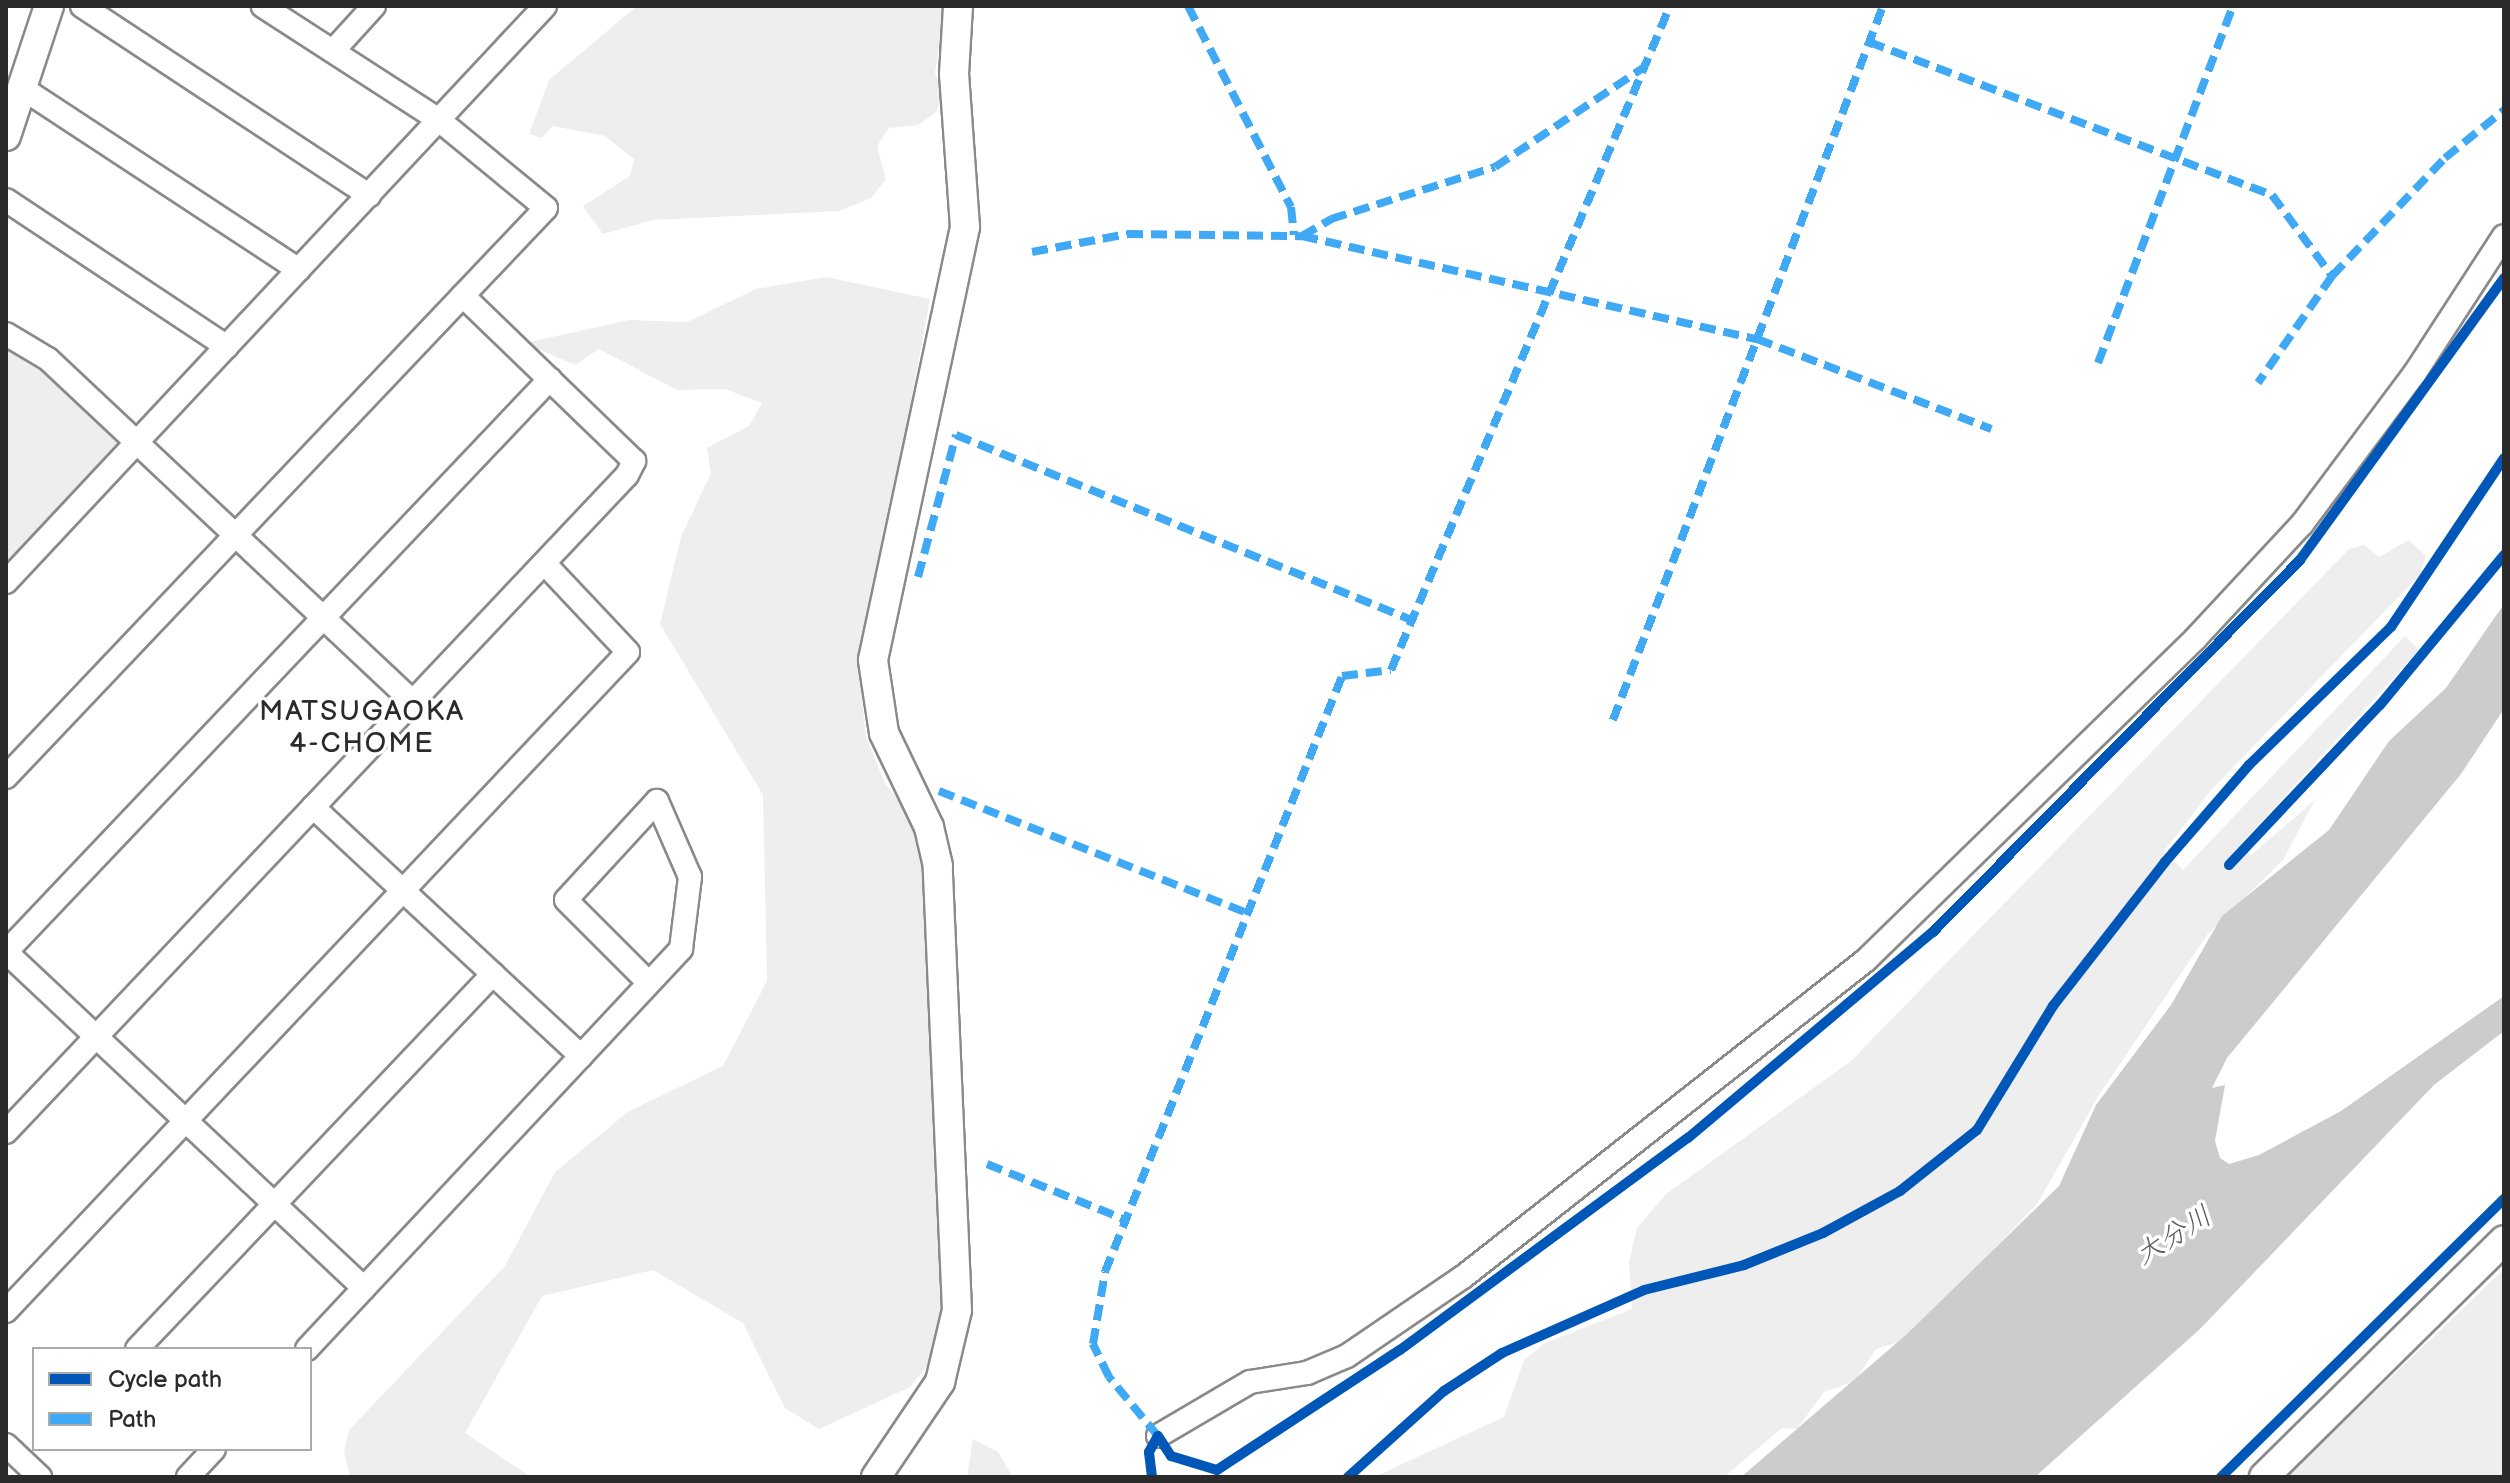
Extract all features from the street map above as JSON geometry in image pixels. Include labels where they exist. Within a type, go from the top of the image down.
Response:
[{"type":"street","points":[[6,136],[49,6]]},
{"type":"street","points":[[82,6],[369,195]]},
{"type":"street","points":[[6,777],[546,208],[439,120],[263,6]]},
{"type":"street","points":[[333,51],[374,6]]},
{"type":"street","points":[[6,582],[545,6]]},
{"type":"street","points":[[876,1477],[940,1382],[956,1320],[938,866],[924,817],[884,733],[873,660],[965,227],[954,74],[958,6]]},
{"type":"street","points":[[22,88],[299,270]]},
{"type":"street","points":[[6,200],[227,347]]},
{"type":"street","points":[[1158,1436],[1250,1382],[1307,1373],[1347,1356],[1463,1277],[1866,960],[2195,639],[2302,524],[2415,373],[2504,236]]},
{"type":"street","points":[[6,1132],[544,563],[634,461],[463,296]]},
{"type":"street","points":[[6,334],[48,359],[413,702]]},
{"type":"street","points":[[364,1288],[6,952],[550,379]]},
{"type":"street","points":[[6,1311],[628,652],[544,563]]},
{"type":"street","points":[[309,1347],[681,949],[690,877],[657,801],[566,900],[649,983]]},
{"type":"street","points":[[313,807],[581,1056]]},
{"type":"street","points":[[139,1347],[493,974]]},
{"type":"street","points":[[2264,1477],[2504,1240]]},
{"type":"street","points":[[6,1445],[37,1464]]},
{"type":"street","points":[[188,1477],[212,1451]]},
{"type":"shaded area","points":[[637,6],[945,6],[935,73],[944,96],[935,113],[918,125],[889,128],[877,146],[886,179],[871,198],[839,211],[653,220],[603,234],[583,206],[630,176],[634,159],[605,136],[553,126],[542,138],[529,134],[549,80]]},
{"type":"shaded area","points":[[826,277],[930,299],[860,680],[866,737],[885,783],[908,812],[927,876],[948,1252],[940,1350],[910,1387],[819,1429],[785,1408],[743,1323],[653,1270],[542,1296],[465,1433],[531,1477],[350,1477],[344,1451],[349,1430],[505,1266],[555,1172],[629,1111],[723,1066],[767,981],[763,795],[660,624],[681,537],[711,473],[707,448],[749,426],[762,403],[725,389],[677,390],[599,349],[575,365],[525,343],[629,320],[687,322],[756,289]]},
{"type":"shaded area","points":[[6,343],[40,363],[117,436],[118,446],[6,566]]},
{"type":"shaded area","points":[[2409,540],[2426,556],[2419,576],[2212,789],[2164,851],[2183,870],[2405,636],[2419,650],[2239,846],[2251,855],[2315,800],[2283,860],[2207,935],[2099,1095],[2037,1204],[1908,1339],[1876,1349],[1855,1381],[1824,1392],[1797,1429],[1782,1428],[1724,1477],[1374,1477],[1504,1417],[1524,1360],[1545,1343],[1632,1309],[1629,1262],[1637,1228],[1666,1194],[1851,1061],[2349,549],[2364,545],[2379,557]]},
{"type":"shaded area","points":[[2504,1269],[2504,1477],[2285,1477],[2406,1363]]},
{"type":"shaded area","points":[[973,1439],[998,1452],[1013,1477],[967,1477]]},
{"type":"water","name":"大分川","points":[[2504,604],[2504,709],[2461,774],[2227,1058],[2212,1088],[2225,1085],[2215,1141],[2220,1158],[2229,1164],[2259,1155],[2341,1111],[2504,996],[2504,1031],[2434,1085],[2200,1329],[2035,1477],[1741,1477],[1907,1334],[2059,1186],[2096,1105],[2171,1005],[2222,916],[2329,830],[2389,741],[2446,688]]},
{"type":"marked path","points":[[1188,6],[1291,207],[1294,235]]},
{"type":"marked path","points":[[1158,1436],[1109,1377],[1093,1344],[1105,1272],[1342,676],[1391,670],[1670,6]]},
{"type":"marked path","points":[[1613,720],[1883,6]]},
{"type":"marked path","points":[[2098,363],[2233,6]]},
{"type":"marked path","points":[[1869,42],[2272,195],[2332,276],[2258,383]]},
{"type":"marked path","points":[[1302,236],[1331,219],[1495,167],[1643,68]]},
{"type":"marked path","points":[[2332,276],[2445,158],[2504,110]]},
{"type":"marked path","points":[[1032,252],[1127,234],[1302,236],[1757,339],[1991,429]]},
{"type":"marked path","points":[[918,577],[956,435],[1411,620]]},
{"type":"marked path","points":[[939,791],[1247,913]]},
{"type":"marked path","points":[[987,1164],[1126,1220]]},
{"type":"cycle path","points":[[1152,1477],[1149,1452],[1158,1436],[1171,1456],[1217,1470],[1400,1350],[1688,1138],[1933,932],[2300,560],[2504,278]]},
{"type":"cycle path","points":[[1348,1477],[1444,1391],[1502,1353],[1644,1290],[1744,1265],[1823,1233],[1900,1191],[1977,1130],[2053,1006],[2165,862],[2249,765],[2391,627],[2504,458]]},
{"type":"cycle path","points":[[2229,865],[2380,705],[2504,555]]},
{"type":"cycle path","points":[[2221,1477],[2504,1199]]},
{"type":"district","name":"MATSUGAOKA 4-CHOME","points":[[362,728]]}]
